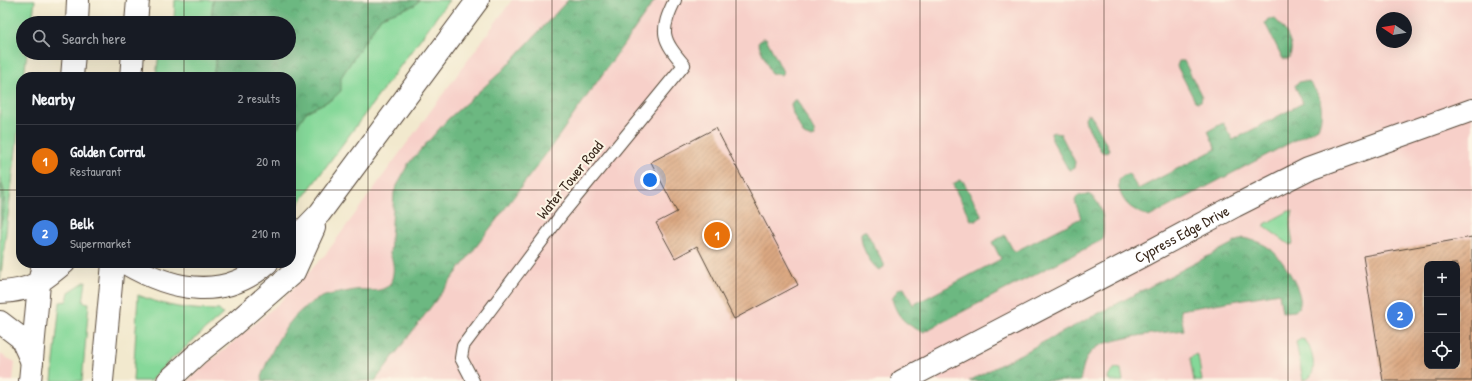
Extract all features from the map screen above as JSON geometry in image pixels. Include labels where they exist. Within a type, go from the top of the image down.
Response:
[{"type":"main road","points":[[77,16],[78,0]]},
{"type":"main road","points":[[137,16],[138,0]]},
{"type":"main road","points":[[296,238],[320,213],[478,0]]},
{"type":"main road","points":[[72,72],[73,60]]},
{"type":"main road","points":[[131,72],[132,60]]},
{"type":"main road","name":"Cypress Edge Drive","points":[[902,381],[1308,169],[1472,110]]},
{"type":"main road","points":[[296,267],[320,213]]},
{"type":"main road","points":[[0,292],[21,290],[41,273],[52,268]]},
{"type":"main road","points":[[102,381],[113,268]]},
{"type":"main road","points":[[134,268],[146,275],[169,284],[200,288],[229,284],[240,280],[261,268]]},
{"type":"main road","points":[[168,381],[197,354],[232,326],[294,272],[296,268]]},
{"type":"main road","points":[[31,371],[41,273]]},
{"type":"main road","points":[[0,322],[21,338],[31,371]]},
{"type":"lane","name":"Water Tower Road","points":[[473,381],[461,358],[463,346],[562,214],[684,65],[669,47],[665,33],[667,21],[675,0]]},
{"type":"shaded area","points":[[512,0],[1472,0],[1472,381],[187,381],[279,303],[325,255]]},
{"type":"shaded area","points":[[0,354],[15,362],[13,381],[0,381]]},
{"type":"green space","points":[[0,0],[35,0],[33,16],[16,16],[16,60],[26,60],[25,72],[16,72],[16,149],[0,282],[0,227],[4,212],[4,190],[0,179]]},
{"type":"green space","points":[[175,0],[213,0],[212,16],[174,16]]},
{"type":"green space","points":[[213,0],[419,0],[415,5],[381,17],[341,77],[341,91],[332,99],[306,112],[296,127],[296,72],[214,72],[216,60],[296,60],[296,16],[212,16]]},
{"type":"green space","points":[[419,0],[449,0],[296,207],[296,127],[306,112],[332,99],[341,77],[381,17],[415,5]]},
{"type":"green space","points":[[568,0],[655,0],[546,154],[375,381],[262,381],[261,377],[271,353],[285,329],[302,309],[325,296],[355,290],[380,290],[390,285],[393,270],[393,262],[390,254],[394,192],[408,164],[448,119],[502,71]]},
{"type":"green space","points":[[1268,19],[1275,19],[1283,27],[1289,38],[1291,49],[1288,59],[1283,59],[1265,23]]},
{"type":"green space","points":[[763,38],[766,38],[783,72],[781,75],[771,73],[758,43]]},
{"type":"green space","points":[[158,60],[216,60],[214,72],[157,72]]},
{"type":"green space","points":[[1179,61],[1184,61],[1202,97],[1201,101],[1195,101],[1177,66]]},
{"type":"green space","points":[[1303,81],[1309,82],[1313,87],[1321,104],[1321,115],[1318,128],[1149,217],[1132,208],[1124,200],[1120,191],[1119,182],[1120,178],[1124,175],[1129,174],[1138,189],[1216,149],[1208,131],[1223,123],[1233,140],[1303,103],[1295,86],[1297,83]]},
{"type":"green space","points":[[794,100],[797,100],[814,131],[815,136],[812,138],[804,135],[793,114],[791,104]]},
{"type":"green space","points":[[1087,114],[1091,115],[1109,149],[1104,153],[1101,151],[1086,123],[1085,118]]},
{"type":"green space","points":[[1051,133],[1060,133],[1075,162],[1074,168],[1071,170],[1068,169],[1052,140]]},
{"type":"green space","points":[[0,179],[4,203],[0,227]]},
{"type":"green space","points":[[960,180],[963,181],[981,214],[981,217],[976,221],[971,220],[953,184]]},
{"type":"green space","points":[[1088,194],[1097,202],[1102,214],[1102,240],[923,332],[907,323],[900,316],[892,299],[898,289],[904,288],[913,305],[1001,259],[992,242],[1005,235],[1014,252],[1081,218],[1075,201],[1077,196]]},
{"type":"green space","points":[[1289,211],[1293,211],[1290,225],[1293,244],[1290,245],[1265,227],[1265,224]]},
{"type":"green space","points":[[866,231],[884,264],[884,267],[879,270],[872,263],[862,243],[861,233]]},
{"type":"green space","points":[[1243,238],[1266,246],[1274,252],[1290,273],[1300,298],[1300,306],[1295,311],[1282,312],[1279,293],[1180,310],[1184,330],[1134,336],[1120,339],[1098,347],[1091,352],[1087,358],[1080,381],[969,381]]},
{"type":"green space","points":[[86,281],[83,302],[89,303],[82,381],[52,381],[60,302],[67,301],[69,292]]},
{"type":"green space","points":[[138,295],[168,305],[219,310],[223,314],[164,366],[150,381],[133,381]]},
{"type":"green space","points":[[1301,339],[1305,340],[1308,344],[1313,363],[1312,375],[1303,380],[1296,342]]},
{"type":"green space","points":[[1196,354],[1198,356],[1202,381],[1194,381],[1190,358]]},
{"type":"green space","points":[[1115,368],[1121,369],[1123,381],[1109,381],[1108,377]]},
{"type":"building","points":[[716,128],[798,285],[734,319],[697,246],[675,258],[656,223],[677,212],[651,162]]},
{"type":"building","points":[[1472,237],[1472,381],[1383,381],[1363,256]]},
{"type":"place","name":"Golden Corral","points":[[717,235]]},
{"type":"place","name":"Belk","points":[[1400,315]]}]
